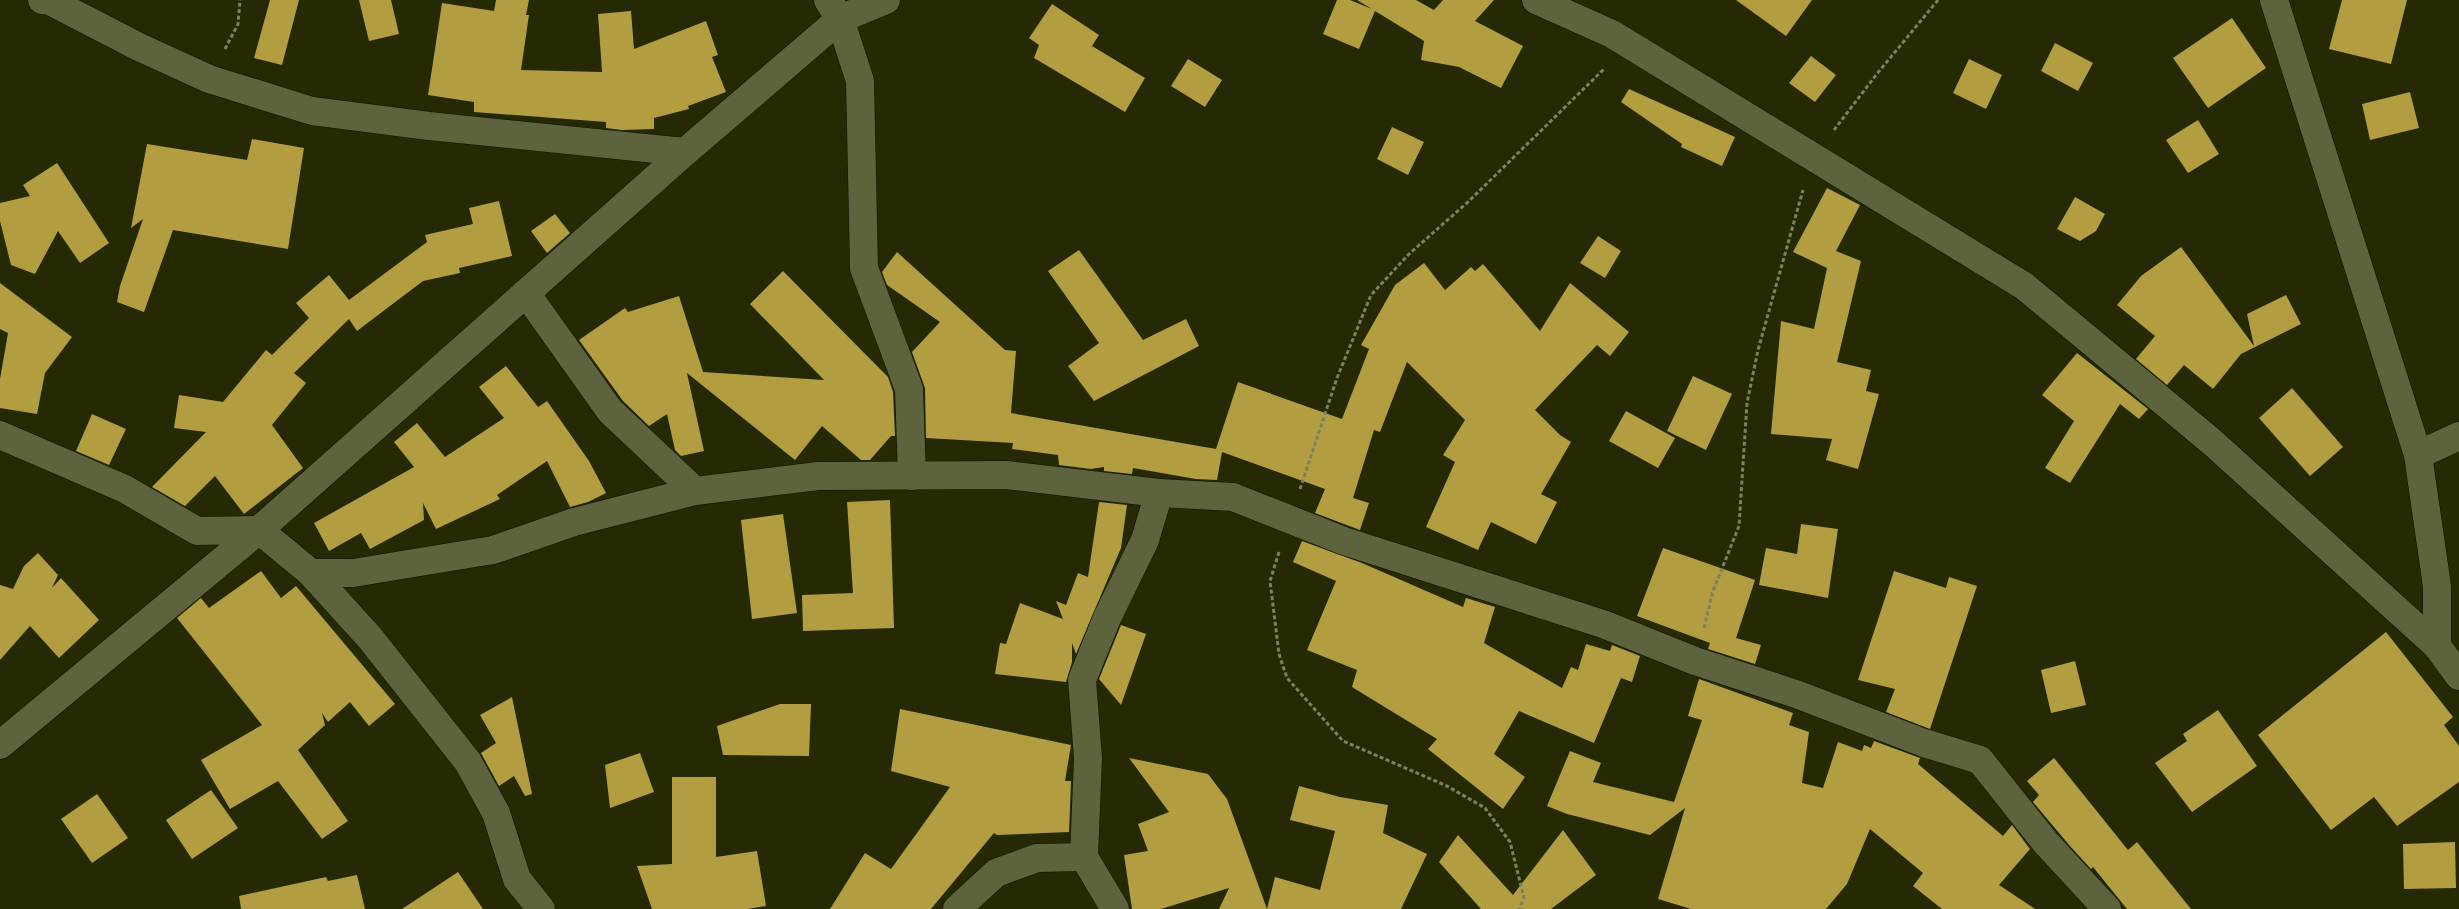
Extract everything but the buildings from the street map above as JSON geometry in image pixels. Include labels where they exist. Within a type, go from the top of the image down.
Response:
[{"type":"street","points":[[42,0],[50,2],[139,47],[209,79],[312,111],[429,126],[685,152]]},
{"type":"street","points":[[0,744],[259,530],[685,152],[834,10],[886,0]]},
{"type":"street","points":[[1536,0],[1612,34],[2024,286],[2212,442],[2437,646],[2459,676]]},
{"type":"street","points":[[2274,0],[2418,455],[2448,588],[2437,646]]},
{"type":"street","points":[[834,10],[860,81],[864,268],[909,389],[912,476]]},
{"type":"street","points":[[526,293],[610,411],[696,491]]},
{"type":"street","points":[[0,435],[125,489],[196,531],[259,530],[311,572],[370,638],[468,762],[496,813],[517,879],[541,909]]},
{"type":"street","points":[[2418,455],[2459,436]]},
{"type":"street","points":[[311,572],[353,573],[492,550],[574,522],[696,491],[818,476],[1007,475],[1159,493],[1233,497],[1344,541],[1603,624],[1695,661],[1796,694],[1924,743],[1980,760],[2046,843],[2106,909]]},
{"type":"street","points":[[1115,909],[1084,857],[1088,758],[1082,680],[1107,618],[1145,540],[1159,493]]},
{"type":"street","points":[[957,909],[996,874],[1037,858],[1084,857]]},
{"type":"path","points":[[209,79],[238,24],[240,0]]},
{"type":"path","points":[[1695,661],[1713,591],[1739,526],[1749,394],[1775,287],[1814,157],[1876,75],[1938,0]]},
{"type":"path","points":[[1519,909],[1524,898],[1510,842],[1485,808],[1447,786],[1343,742],[1287,678],[1279,654],[1270,581],[1337,378],[1371,295],[1409,254],[1468,202],[1549,121],[1630,45]]}]
